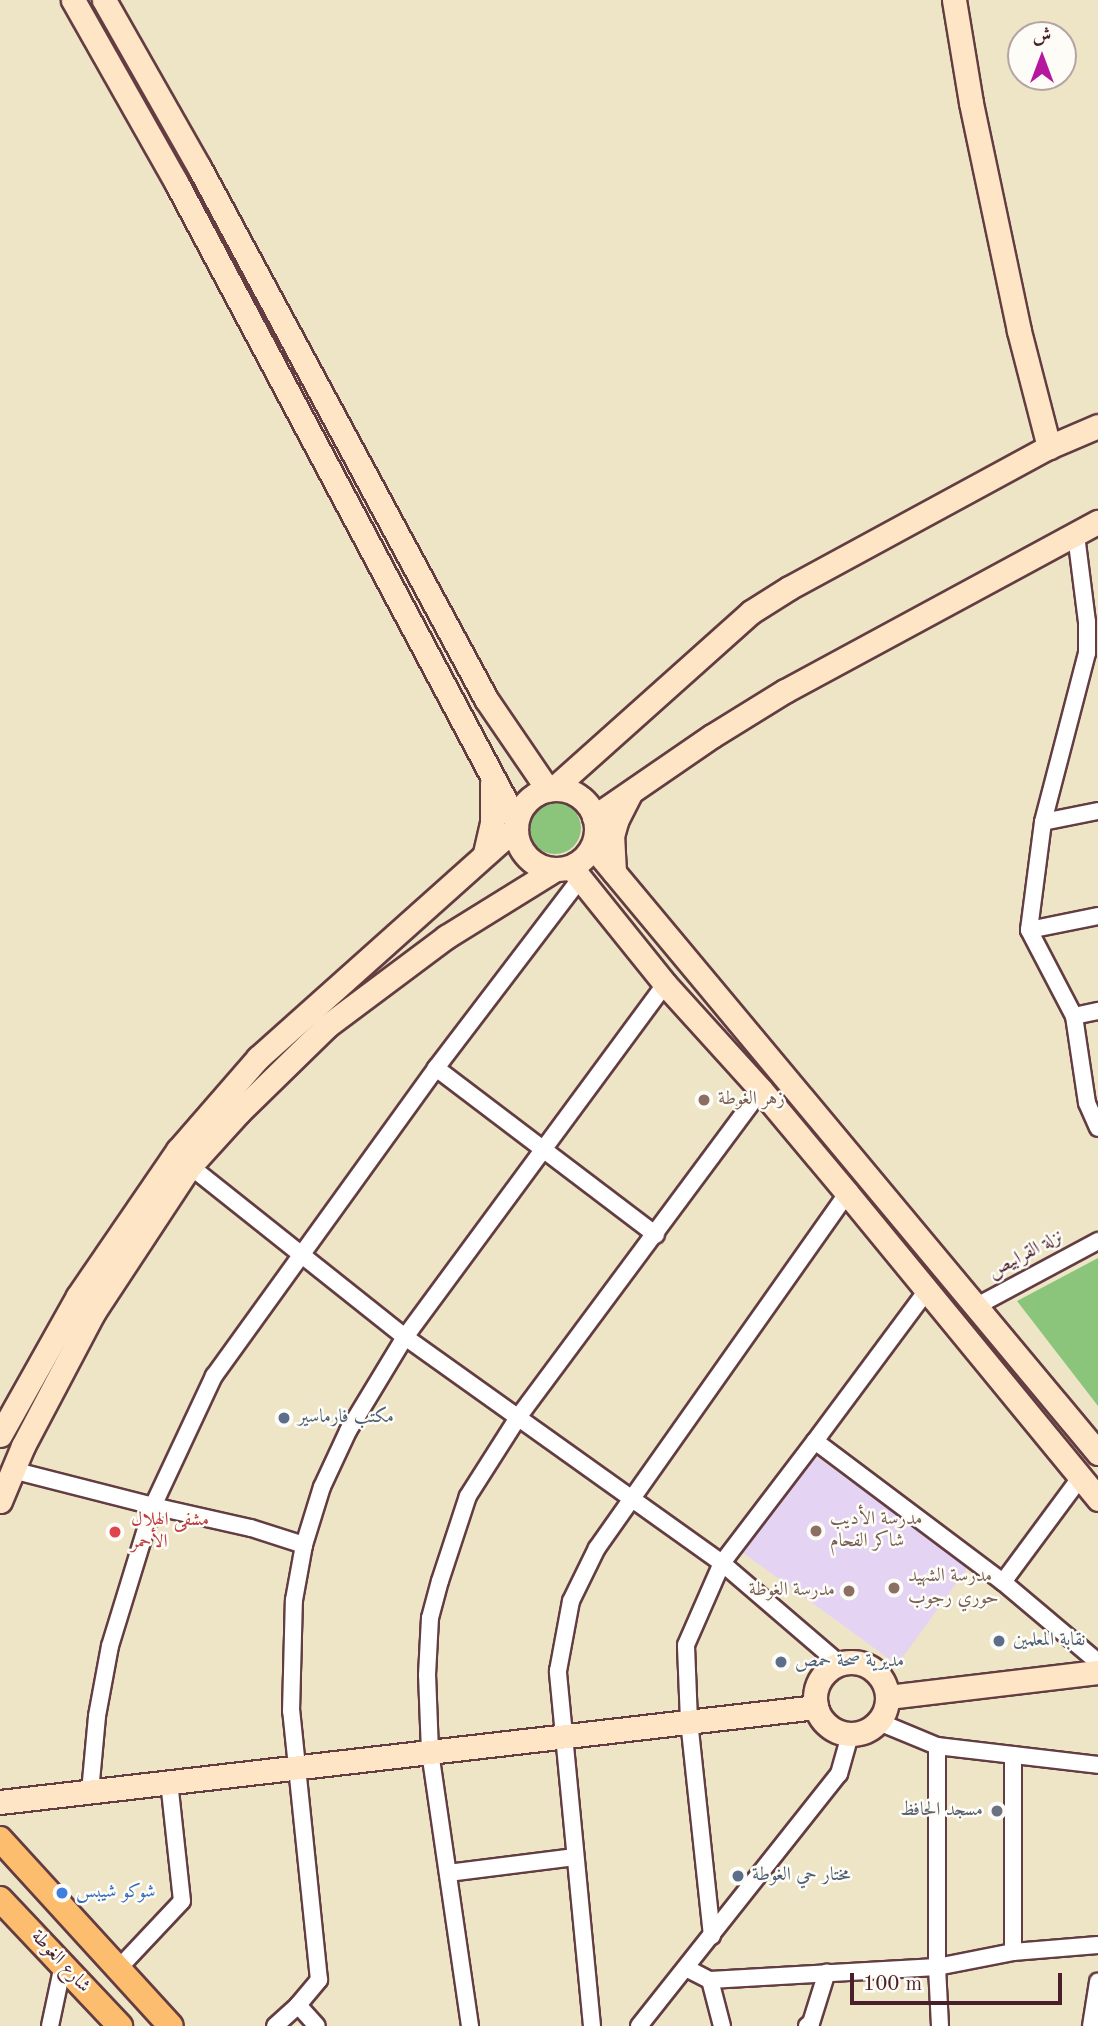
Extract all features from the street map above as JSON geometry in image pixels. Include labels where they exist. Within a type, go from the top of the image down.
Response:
[{"type":"main road","points":[[73,0],[176,182],[491,776],[516,824],[518,843],[526,856],[538,866],[569,872],[761,1090],[1098,1499]]},
{"type":"main road","points":[[0,1501],[12,1470],[93,1313],[190,1166],[239,1112],[327,1026],[446,937],[569,872],[584,859],[593,847],[596,837],[594,817],[579,796],[551,789],[486,699],[199,167],[104,0]]},
{"type":"main road","points":[[954,0],[971,103],[1010,290],[1049,447]]},
{"type":"main road","points":[[0,1435],[78,1296],[178,1150],[258,1058],[516,824],[528,800],[551,789],[751,612],[789,588],[1049,447],[1098,426]]},
{"type":"main road","points":[[594,817],[785,691],[1098,522]]},
{"type":"main road","points":[[485,853],[493,807],[491,776]]},
{"type":"main road","points":[[614,872],[611,854],[617,819],[635,788]]},
{"type":"main road","points":[[593,847],[1098,1453]]},
{"type":"main road","points":[[862,1663],[872,1668],[886,1686],[888,1697],[879,1722],[861,1734],[850,1735],[828,1726],[816,1707],[817,1685],[822,1676],[840,1664],[862,1663]]},
{"type":"main road","points":[[888,1697],[1098,1672]]},
{"type":"main road","points":[[0,1802],[816,1707]]},
{"type":"main road","points":[[0,1839],[171,2026]]},
{"type":"main road","name":"شارع الغوطة","points":[[0,1899],[120,2026]]},
{"type":"street","points":[[1076,535],[1091,657],[1044,822],[1029,930],[1074,1016],[1098,1128]]},
{"type":"street","points":[[1044,822],[1098,811]]},
{"type":"street","points":[[90,1792],[97,1716],[110,1646],[153,1506],[214,1376],[304,1255],[436,1068],[569,872]]},
{"type":"street","points":[[1029,930],[1098,916]]},
{"type":"street","points":[[275,2026],[298,2006],[318,1980],[291,1711],[294,1600],[304,1545],[322,1487],[348,1431],[405,1337],[665,984]]},
{"type":"street","points":[[1074,1016],[1098,1011]]},
{"type":"street","points":[[436,1068],[656,1235]]},
{"type":"street","points":[[470,2026],[430,1752],[427,1675],[430,1618],[468,1496],[519,1416],[656,1235],[761,1090]]},
{"type":"street","points":[[190,1166],[405,1337],[722,1563],[840,1664]]},
{"type":"street","points":[[592,2026],[562,1736],[558,1671],[571,1601],[597,1548],[847,1193]]},
{"type":"street","name":"نزلة القرابيص","points":[[975,1307],[1098,1241]]},
{"type":"street","points":[[712,1936],[689,1721],[686,1645],[722,1563],[927,1290]]},
{"type":"street","points":[[815,1441],[1003,1582],[1098,1662]]},
{"type":"street","points":[[12,1470],[251,1528],[304,1545]]},
{"type":"street","points":[[1003,1582],[1080,1478]]},
{"type":"street","points":[[879,1722],[937,1746],[1098,1765]]},
{"type":"street","points":[[639,2026],[839,1774],[850,1735]]},
{"type":"street","points":[[937,1746],[937,1967],[940,2026]]},
{"type":"street","points":[[1013,1755],[1013,1952]]},
{"type":"street","points":[[118,1969],[182,1901],[170,1783]]},
{"type":"street","points":[[448,1873],[575,1857]]},
{"type":"street","points":[[686,1968],[710,1980],[937,1967],[1013,1952],[1098,1945]]},
{"type":"street","points":[[50,2026],[63,1965]]},
{"type":"street","points":[[807,2026],[811,2024],[827,1972]]},
{"type":"street","points":[[710,1980],[722,2026]]},
{"type":"street","points":[[1091,2026],[1098,1982]]},
{"type":"street","points":[[298,2006],[317,2026]]},
{"type":"shaded area","points":[[813,1454],[968,1567],[897,1665],[742,1552]]},
{"type":"green space","points":[[555,802],[565,804],[573,810],[579,818],[579,838],[573,846],[565,852],[555,854],[545,852],[537,846],[531,838],[529,828],[531,818],[537,810],[545,804]]},
{"type":"green space","points":[[1098,1258],[1098,1406],[1017,1301]]},
{"type":"place","name":"زهر الغوطة","points":[[704,1100]]},
{"type":"place","name":"مكتب فارماسير","points":[[284,1418]]},
{"type":"place","name":"مدرسة الأديب شاكر الفحام","points":[[816,1531]]},
{"type":"place","name":"مشفى الهلال الأحمر","points":[[115,1532]]},
{"type":"place","name":"مدرسة الشهيد حوري رجوب","points":[[894,1588]]},
{"type":"place","name":"مدرسة الغوطة","points":[[849,1591]]},
{"type":"place","name":"نقابة المعلمين","points":[[999,1641]]},
{"type":"place","name":"مديرية صحة حمص","points":[[781,1662]]},
{"type":"place","name":"مسجد الحافظ","points":[[997,1811]]},
{"type":"place","name":"مختار حي الغوطة","points":[[738,1876]]},
{"type":"place","name":"شوكو شيبس","points":[[62,1893]]}]
